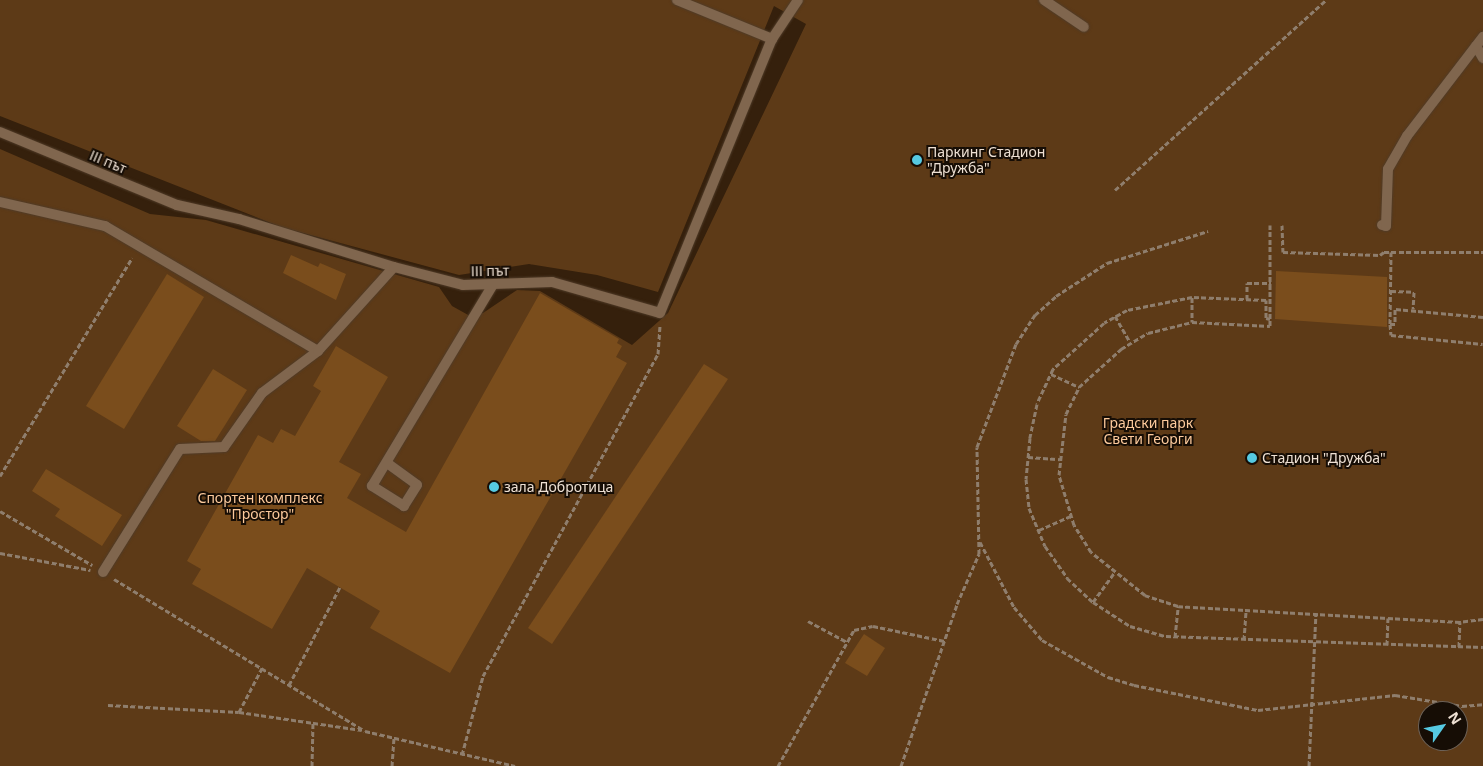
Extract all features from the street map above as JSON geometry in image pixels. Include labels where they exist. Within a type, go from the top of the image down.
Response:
[{"type":"street","points":[[677,0],[772,39]]},
{"type":"street","points":[[660,313],[772,39],[798,0]]},
{"type":"street","points":[[1044,0],[1084,27]]},
{"type":"street","points":[[1382,225],[1386,226],[1388,169],[1407,136],[1483,37]]},
{"type":"street","points":[[1476,46],[1483,58]]},
{"type":"street","name":"ІІІ път","points":[[0,132],[177,206],[239,219],[462,285],[492,286],[552,282],[660,313]]},
{"type":"street","points":[[0,202],[105,226],[140,244],[318,351]]},
{"type":"street","points":[[103,572],[180,449],[224,447],[262,393],[318,351],[394,266]]},
{"type":"street","points":[[386,463],[417,484],[404,506],[372,486],[492,286]]},
{"type":"path","points":[[1115,190],[1326,0]]},
{"type":"path","points":[[1270,225],[1272,283],[1270,326],[1192,322],[1148,334],[1130,342],[1079,387],[1066,414],[1059,475],[1071,516],[1091,552],[1114,574],[1145,595],[1178,606],[1460,622],[1483,619]]},
{"type":"path","points":[[1282,225],[1283,252],[1380,254],[1391,252],[1483,252]]},
{"type":"path","points":[[901,766],[944,641],[979,554],[980,541],[975,484],[977,447],[1016,344],[1035,315],[1056,296],[1107,263],[1208,231]]},
{"type":"path","points":[[0,476],[140,244]]},
{"type":"path","points":[[1391,252],[1390,335],[1483,344]]},
{"type":"path","points":[[1247,299],[1247,283],[1272,283]]},
{"type":"path","points":[[1391,291],[1414,292],[1413,309]]},
{"type":"path","points":[[1270,319],[1266,318],[1266,300],[1192,297],[1140,305],[1115,316],[1077,346],[1051,374],[1037,404],[1028,457],[1030,508],[1039,530],[1067,578],[1094,602],[1130,626],[1174,637],[1483,647]]},
{"type":"path","points":[[1192,297],[1192,322]]},
{"type":"path","points":[[1390,324],[1396,324],[1395,309],[1413,309],[1483,317]]},
{"type":"path","points":[[462,755],[483,676],[658,354],[660,313]]},
{"type":"path","points":[[1115,316],[1130,342]]},
{"type":"path","points":[[1051,374],[1079,387]]},
{"type":"path","points":[[1028,457],[1060,459]]},
{"type":"path","points":[[0,511],[365,731]]},
{"type":"path","points":[[1039,530],[1071,516]]},
{"type":"path","points":[[980,541],[1014,607],[1042,640],[1108,677],[1173,694],[1258,710],[1313,702],[1395,695],[1462,706],[1483,704]]},
{"type":"path","points":[[0,553],[103,572]]},
{"type":"path","points":[[1094,602],[1114,574]]},
{"type":"path","points":[[289,685],[340,587]]},
{"type":"path","points":[[1174,637],[1178,606]]},
{"type":"path","points":[[1244,640],[1246,610]]},
{"type":"path","points":[[1309,766],[1316,614]]},
{"type":"path","points":[[1387,645],[1388,618]]},
{"type":"path","points":[[808,622],[847,642]]},
{"type":"path","points":[[1459,647],[1460,622]]},
{"type":"path","points":[[778,766],[854,630],[873,626],[944,641]]},
{"type":"path","points":[[239,712],[262,668]]},
{"type":"path","points":[[108,705],[239,712],[313,723],[365,731],[514,766]]},
{"type":"path","points":[[312,766],[313,723]]},
{"type":"path","points":[[392,766],[394,738]]},
{"type":"green space","points":[[0,0],[1483,0],[1483,766],[0,766],[0,149],[150,214],[206,220],[439,287],[452,306],[470,316],[483,313],[517,290],[540,291],[632,345],[668,313],[806,24],[774,6],[658,292],[597,275],[529,264],[459,275],[281,227],[0,116]]},
{"type":"building","points":[[291,255],[318,267],[320,263],[346,274],[336,300],[283,273]]},
{"type":"building","points":[[1276,271],[1387,277],[1387,327],[1275,319]]},
{"type":"building","points":[[167,274],[204,297],[124,429],[86,406]]},
{"type":"building","name":"зала Добротица","points":[[540,293],[619,339],[617,343],[622,346],[616,357],[627,363],[450,673],[370,628],[380,611],[307,568],[272,629],[192,584],[201,569],[187,561],[258,435],[273,443],[281,429],[295,436],[321,391],[313,386],[336,346],[388,377],[339,462],[361,474],[347,498],[406,532]]},
{"type":"building","points":[[704,364],[728,379],[552,644],[528,628]]},
{"type":"building","points":[[213,369],[247,390],[215,441],[201,441],[177,426]]},
{"type":"building","points":[[46,469],[122,515],[102,546],[55,516],[60,509],[32,491]]},
{"type":"building","points":[[864,634],[885,648],[867,676],[845,663]]},
{"type":"place","name":"Паркинг Стадион \"Дружба\"","points":[[917,160]]},
{"type":"place","name":"Стадион \"Дружба\"","points":[[1252,458]]},
{"type":"place","name":"зала Добротица","points":[[494,487]]},
{"type":"park label","name":"Градски парк Свети Георги","points":[[1148,432]]},
{"type":"park label","name":"Спортен комплекс \"Простор\"","points":[[260,506]]}]
